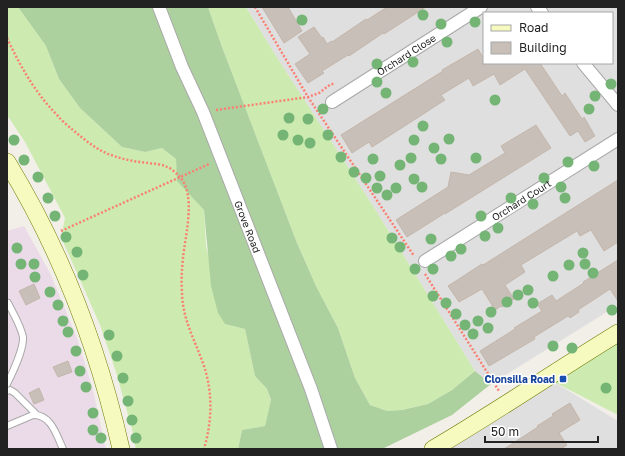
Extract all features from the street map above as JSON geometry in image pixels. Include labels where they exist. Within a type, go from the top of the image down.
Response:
[{"type":"street","name":"Grove Road","points":[[159,7],[182,67],[203,112],[311,389],[331,449]]},
{"type":"street","name":"Orchard Close","points":[[332,102],[481,7]]},
{"type":"street","points":[[584,64],[618,105]]},
{"type":"street","name":"Orchard Court","points":[[422,263],[618,139]]},
{"type":"street","points":[[7,162],[48,237],[74,295],[102,374],[121,449]]},
{"type":"street","points":[[433,449],[618,333]]},
{"type":"lane","points":[[7,384],[22,349],[23,342],[21,332],[8,303]]},
{"type":"lane","points":[[7,391],[10,390],[15,393],[37,415],[46,419],[53,426],[63,449]]},
{"type":"lane","points":[[7,426],[33,415],[37,415]]},
{"type":"path","points":[[255,7],[308,97],[422,263],[507,404]]},
{"type":"path","points":[[7,38],[18,60],[44,100],[58,117],[85,141],[114,156],[131,161],[168,167],[180,177],[184,184],[189,210],[183,258],[182,305],[185,319],[204,367],[208,385],[210,399],[210,425],[204,449]]},
{"type":"path","points":[[203,112],[308,97],[319,93],[331,84],[338,84]]},
{"type":"path","points":[[48,237],[221,158]]},
{"type":"shaded area","points":[[246,7],[618,7],[618,305],[491,384],[475,371],[373,206]]},
{"type":"shaded area","points":[[24,226],[50,273],[77,338],[93,390],[106,449],[7,449],[7,231]]},
{"type":"shaded area","points":[[554,382],[618,421],[618,449],[449,449]]},
{"type":"green space","points":[[7,7],[18,7],[46,46],[59,79],[80,108],[122,147],[145,152],[162,148],[176,159],[178,181],[204,210],[206,246],[225,324],[245,329],[255,376],[267,389],[271,401],[265,426],[242,430],[238,449],[136,449],[116,372],[100,325],[61,237],[65,218],[25,142],[7,115]]},
{"type":"green space","points":[[18,7],[208,7],[297,243],[316,286],[338,328],[355,378],[370,405],[387,411],[402,410],[428,404],[452,390],[475,371],[491,384],[452,415],[382,449],[238,449],[242,430],[265,426],[271,400],[267,389],[255,376],[245,329],[225,324],[218,313],[211,286],[204,210],[177,181],[176,159],[162,148],[145,152],[122,147],[80,108],[59,79],[46,46]]},
{"type":"green space","points":[[208,7],[246,7],[373,206],[475,371],[452,390],[428,404],[402,410],[387,411],[370,405],[355,378],[338,328],[316,286],[297,243]]},
{"type":"green space","points":[[618,342],[618,415],[554,382]]},
{"type":"building","points":[[262,7],[288,7],[302,31],[284,43]]},
{"type":"building","points":[[387,7],[426,7],[349,56],[348,55],[322,71],[324,73],[308,83],[295,64],[310,54],[298,37],[314,27],[327,44]]},
{"type":"building","points":[[478,49],[483,57],[483,64],[541,64],[562,96],[565,93],[582,119],[584,117],[595,136],[585,142],[578,131],[570,136],[525,69],[500,85],[494,74],[473,86],[469,78],[441,95],[445,100],[372,147],[369,142],[352,153],[341,135],[443,71],[442,70]]},
{"type":"building","points":[[536,125],[551,148],[407,237],[396,220],[448,187],[451,172],[469,175],[505,153],[501,146]]},
{"type":"building","points":[[618,180],[618,242],[604,251],[591,230],[580,236],[577,231],[521,265],[525,272],[505,285],[514,299],[502,307],[501,306],[495,310],[482,289],[459,302],[448,286]]},
{"type":"building","points":[[618,260],[618,301],[610,289],[578,310],[579,312],[570,318],[568,316],[534,337],[535,339],[489,366],[480,351],[542,311],[537,304],[552,295],[556,301]]},
{"type":"building","points":[[34,284],[40,298],[26,305],[19,291]]},
{"type":"building","points":[[68,361],[72,372],[58,377],[53,367]]},
{"type":"building","points":[[39,388],[44,400],[34,404],[29,393]]},
{"type":"building","points":[[570,403],[580,420],[559,433],[567,445],[561,449],[504,449],[538,427],[537,426],[553,416],[552,414]]},
{"type":"place","name":"Clonsilla Road","points":[[563,379]]}]
